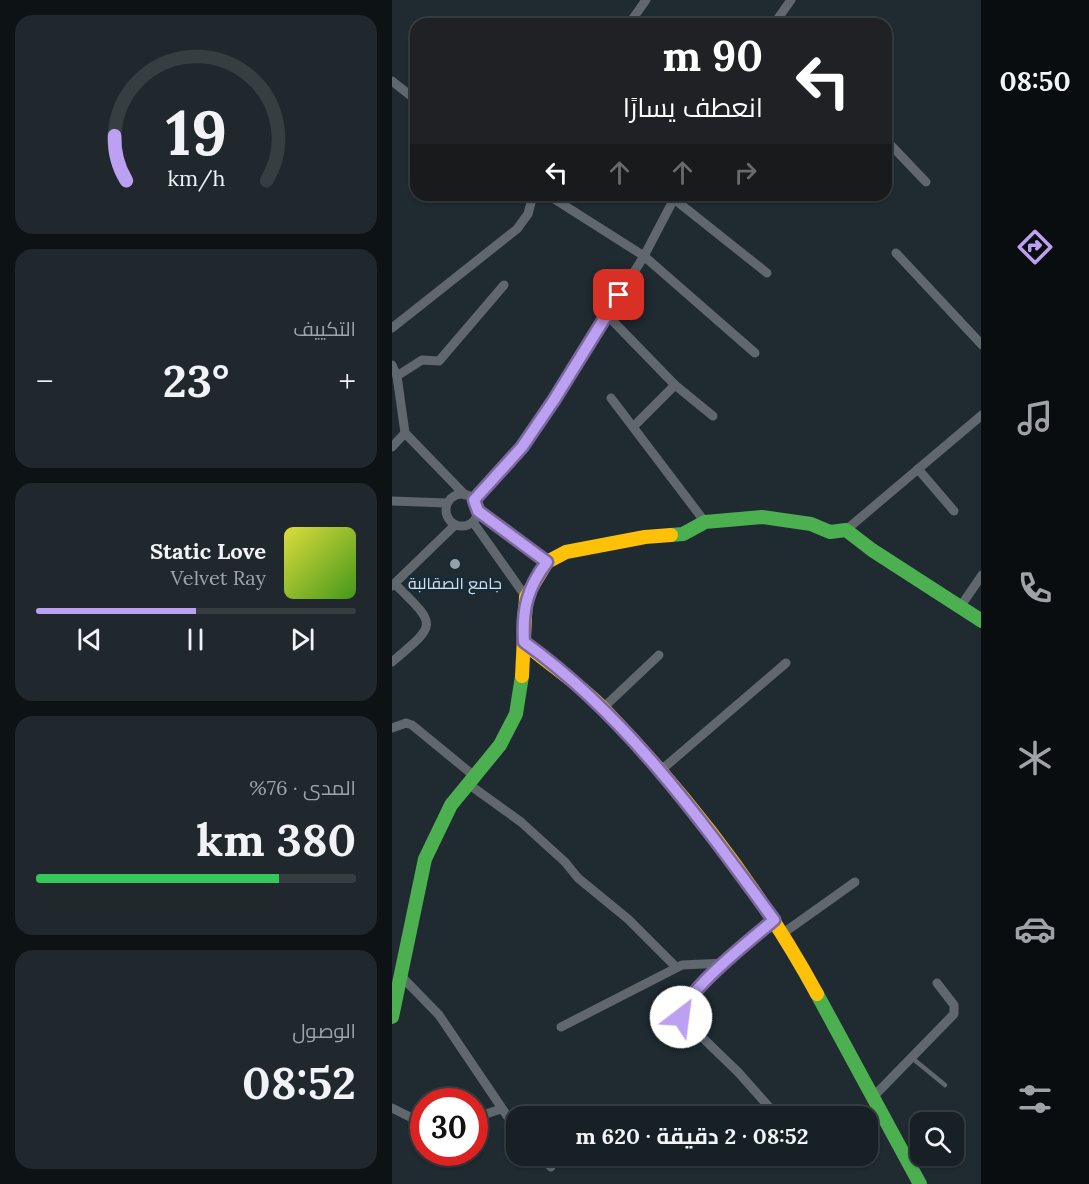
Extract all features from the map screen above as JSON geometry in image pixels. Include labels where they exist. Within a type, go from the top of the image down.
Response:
[{"type":"street","points":[[633,18],[646,0]]},
{"type":"street","points":[[778,18],[791,0]]},
{"type":"street","points":[[392,81],[410,95]]},
{"type":"street","points":[[892,146],[926,182]]},
{"type":"street","points":[[392,328],[517,229],[532,201]]},
{"type":"street","points":[[557,201],[644,256],[755,353]]},
{"type":"street","points":[[474,500],[522,447],[554,400],[644,256],[673,201]]},
{"type":"street","points":[[680,201],[767,273]]},
{"type":"street","points":[[896,253],[982,345]]},
{"type":"street","points":[[396,376],[422,360],[439,361],[504,285]]},
{"type":"street","points":[[606,314],[675,385],[713,416]]},
{"type":"street","points":[[392,365],[396,376],[405,433],[465,495],[474,500],[478,511],[547,562]]},
{"type":"street","points":[[634,426],[675,385]]},
{"type":"street","points":[[611,398],[706,522]]},
{"type":"street","points":[[392,1017],[396,982],[425,859],[451,805],[500,745],[516,714],[523,672],[523,620],[526,597],[534,579],[547,562],[566,552],[645,537],[683,534],[706,522],[762,517],[810,524],[830,532],[846,530],[982,415]]},
{"type":"street","points":[[392,447],[405,433]]},
{"type":"street","points":[[918,469],[954,511]]},
{"type":"street","points":[[392,501],[447,503],[455,496],[465,495]]},
{"type":"street","points":[[447,503],[448,518],[455,525],[465,526],[473,522],[478,511]]},
{"type":"street","points":[[473,522],[526,597]]},
{"type":"street","points":[[392,662],[425,634],[428,624],[424,614],[394,585],[455,525]]},
{"type":"street","points":[[846,530],[872,550],[982,621]]},
{"type":"street","points":[[960,607],[982,575]]},
{"type":"street","points":[[524,642],[603,708],[660,771],[774,920],[800,963],[920,1184]]},
{"type":"street","points":[[603,708],[659,655]]},
{"type":"street","points":[[660,771],[786,663]]},
{"type":"street","points":[[392,729],[406,723],[412,725],[565,862],[578,878],[628,919],[676,967]]},
{"type":"street","points":[[782,934],[855,882]]},
{"type":"street","points":[[768,1106],[738,1072],[681,1017],[684,1003],[774,920]]},
{"type":"street","points":[[561,1027],[676,967],[725,963]]},
{"type":"street","points":[[396,982],[439,1015],[506,1115]]},
{"type":"street","points":[[872,1098],[954,1014],[954,1005],[937,983]]},
{"type":"street","points":[[392,1108],[410,1117]]},
{"type":"street","points":[[488,1113],[501,1108]]},
{"type":"lane","points":[[912,1058],[946,1085]]},
{"type":"traffic: fast","points":[[671,535],[683,534],[705,522],[762,517],[811,524],[830,532],[846,530],[872,550],[982,621]]},
{"type":"traffic: fast","points":[[392,1017],[425,859],[451,805],[500,745],[516,714],[522,676]]},
{"type":"traffic: fast","points":[[817,994],[920,1184]]},
{"type":"traffic: slow","points":[[522,676],[526,597],[547,562],[566,552],[645,537],[671,535]]},
{"type":"traffic: slow","points":[[524,643],[596,701],[664,775],[747,881],[817,994]]},
{"type":"place","name":"جامع الصقالبة","points":[[455,564]]},
{"type":"route","points":[[619,295],[522,447],[474,500],[478,511],[547,562],[534,579],[526,597],[523,620],[524,642],[603,708],[660,771],[774,920],[684,1003],[681,1017]]}]
